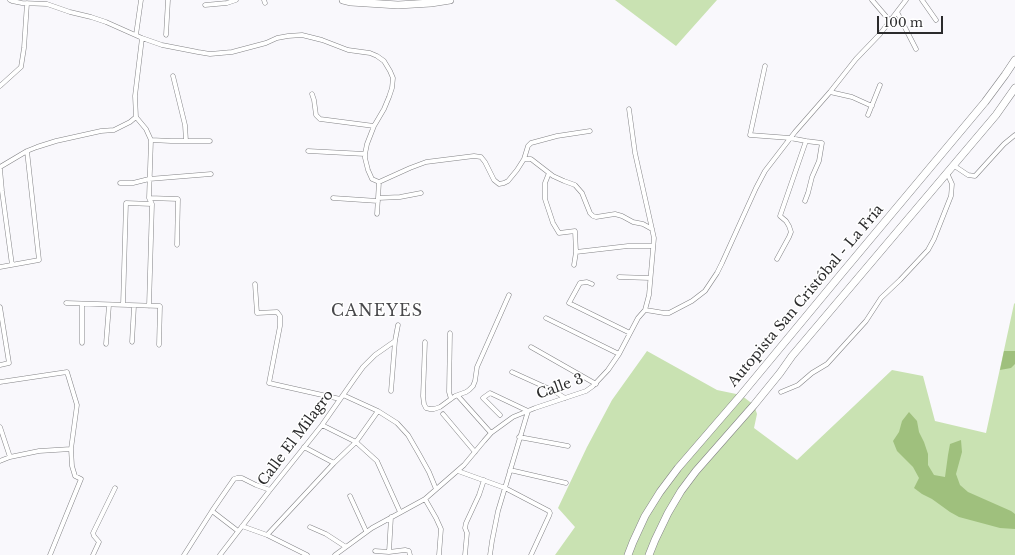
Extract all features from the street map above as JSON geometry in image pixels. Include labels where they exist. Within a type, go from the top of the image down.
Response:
[{"type":"highway","points":[[343,0],[351,2],[398,5],[450,0]]},
{"type":"highway","name":"Autopista San Cristóbal - La Fría","points":[[628,555],[645,516],[660,492],[678,468],[741,395],[984,102],[1015,60]]},
{"type":"highway","name":"Autopista San Cristóbal - La Fría","points":[[649,555],[668,513],[696,471],[745,415],[780,373],[792,356],[996,115],[1015,88]]},
{"type":"street","points":[[10,0],[22,3],[47,4],[106,22],[162,45],[210,54],[232,52],[266,43],[277,38],[302,35],[322,40],[348,50],[370,52],[384,61],[393,78],[389,97],[374,126],[365,154],[368,170],[372,179],[379,182],[426,162],[474,156],[481,157],[494,180],[499,184],[504,183],[512,177],[524,159],[528,146],[531,143],[556,136],[590,131]]},
{"type":"street","points":[[136,35],[141,0]]},
{"type":"street","points":[[166,35],[168,0]]},
{"type":"street","points":[[205,5],[227,3],[236,0]]},
{"type":"street","points":[[872,0],[890,21]]},
{"type":"street","points":[[645,310],[664,314],[669,313],[692,301],[705,291],[717,273],[765,171],[790,138],[880,34],[906,0]]},
{"type":"street","points":[[922,0],[936,20]]},
{"type":"street","points":[[0,86],[20,67],[24,48],[27,3]]},
{"type":"street","points":[[897,12],[916,49]]},
{"type":"street","points":[[142,38],[135,96],[136,117],[146,129],[151,140],[149,198],[152,204],[149,306]]},
{"type":"street","points":[[765,66],[750,135],[790,138],[806,142],[822,143],[818,161],[804,201]]},
{"type":"street","points":[[173,76],[185,126],[186,141]]},
{"type":"street","points":[[868,115],[880,85]]},
{"type":"street","points":[[830,92],[852,96],[872,106]]},
{"type":"street","points":[[312,94],[316,115],[320,119],[374,126]]},
{"type":"street","name":"Calle 3","points":[[335,555],[366,531],[391,516],[408,509],[425,499],[458,471],[491,434],[513,417],[528,410],[586,391],[596,384],[619,354],[638,318],[645,310],[649,294],[654,238],[635,153],[629,109]]},
{"type":"street","points":[[12,265],[0,168],[37,147],[56,141],[101,131],[114,130],[130,122],[136,117]]},
{"type":"street","points":[[953,165],[968,176],[975,176],[1004,144],[1015,135]]},
{"type":"street","points":[[151,140],[210,140]]},
{"type":"street","points":[[777,259],[791,232],[786,221],[780,216],[806,142]]},
{"type":"street","points":[[308,151],[365,154]]},
{"type":"street","points":[[0,267],[39,260],[27,152]]},
{"type":"street","points":[[524,159],[531,159],[549,173],[564,181],[576,185],[582,193],[590,213],[593,216],[596,217],[615,214],[633,222],[643,224],[652,229]]},
{"type":"street","points":[[549,173],[545,183],[545,199],[559,233],[575,232],[576,252],[574,264]]},
{"type":"street","points":[[781,392],[798,385],[812,373],[827,364],[866,321],[881,298],[928,250],[934,239],[951,196],[952,184],[947,173]]},
{"type":"street","points":[[120,184],[133,183],[149,179],[211,174]]},
{"type":"street","points":[[377,214],[379,182]]},
{"type":"street","points":[[333,198],[378,199],[421,193]]},
{"type":"street","points":[[149,198],[178,199],[177,245]]},
{"type":"street","points":[[124,305],[126,203],[152,204]]},
{"type":"street","points":[[576,252],[628,246],[653,246]]},
{"type":"street","points":[[619,277],[650,278]]},
{"type":"street","points":[[592,284],[587,282],[580,283],[569,303],[630,333]]},
{"type":"street","points":[[255,284],[257,313],[277,312],[280,316],[280,326],[269,383],[340,399]]},
{"type":"street","points":[[425,342],[423,396],[424,406],[430,409],[436,408],[469,390],[473,386],[477,367],[509,295]]},
{"type":"street","points":[[66,303],[160,306],[159,345]]},
{"type":"street","points":[[82,304],[82,343]]},
{"type":"street","points":[[106,344],[108,305]]},
{"type":"street","points":[[132,342],[134,306]]},
{"type":"street","points":[[0,307],[9,363],[0,365]]},
{"type":"street","points":[[546,318],[619,354]]},
{"type":"street","points":[[391,391],[395,341],[398,325]]},
{"type":"street","points":[[450,333],[449,392],[451,399]]},
{"type":"street","name":"Calle El Milagro","points":[[220,555],[322,425],[355,378],[369,361],[395,341]]},
{"type":"street","points":[[531,347],[596,384]]},
{"type":"street","points":[[0,382],[67,372],[77,405],[71,449],[72,466],[75,476],[81,479],[50,555]]},
{"type":"street","points":[[512,372],[554,391],[565,398]]},
{"type":"street","points":[[490,555],[495,526],[528,410],[490,393],[484,398],[500,415]]},
{"type":"street","points":[[343,395],[378,411],[397,423],[408,435],[426,466],[436,489]]},
{"type":"street","points":[[458,396],[491,434]]},
{"type":"street","points":[[267,535],[334,463],[356,442],[378,411]]},
{"type":"street","points":[[443,414],[475,452]]},
{"type":"street","points":[[322,425],[356,442],[376,461],[400,512]]},
{"type":"street","points":[[0,427],[10,456]]},
{"type":"street","points":[[519,438],[568,446]]},
{"type":"street","points":[[304,447],[334,463]]},
{"type":"street","points":[[0,461],[10,456],[39,451],[71,449]]},
{"type":"street","points":[[510,470],[566,483]]},
{"type":"street","points":[[458,471],[505,488],[549,511],[550,513],[531,555]]},
{"type":"street","points":[[184,555],[230,483],[236,478],[242,478],[270,490]]},
{"type":"street","points":[[465,555],[467,533],[465,528],[466,523],[484,480]]},
{"type":"street","points":[[93,555],[99,542],[93,534],[115,488]]},
{"type":"street","points":[[350,496],[366,531]]},
{"type":"street","points":[[425,499],[441,529],[439,555]]},
{"type":"street","points":[[212,511],[238,531]]},
{"type":"street","points":[[390,552],[391,516]]},
{"type":"street","points":[[242,526],[267,535],[307,555]]},
{"type":"street","points":[[310,527],[326,534],[346,547]]},
{"type":"street","points":[[376,551],[390,552],[407,550],[410,552],[410,555]]},
{"type":"green space","points":[[615,0],[717,0],[676,46]]},
{"type":"green space","points":[[1015,303],[1015,555],[555,555],[575,527],[558,508],[587,447],[612,400],[647,351],[717,390],[741,395],[754,405],[757,414],[754,428],[797,460],[892,370],[923,376],[935,421],[986,433]]},
{"type":"green space","points":[[1004,351],[1015,351],[1015,364],[1011,368],[1000,370]]},
{"type":"green space","points":[[909,412],[917,421],[919,432],[928,454],[928,465],[934,475],[945,477],[950,444],[961,440],[962,452],[956,474],[960,485],[968,492],[1015,514],[1015,529],[1000,528],[959,517],[914,488],[919,478],[913,467],[897,451],[893,441],[899,432],[902,421]]},
{"type":"district","name":"CANEYES","points":[[377,311]]}]
